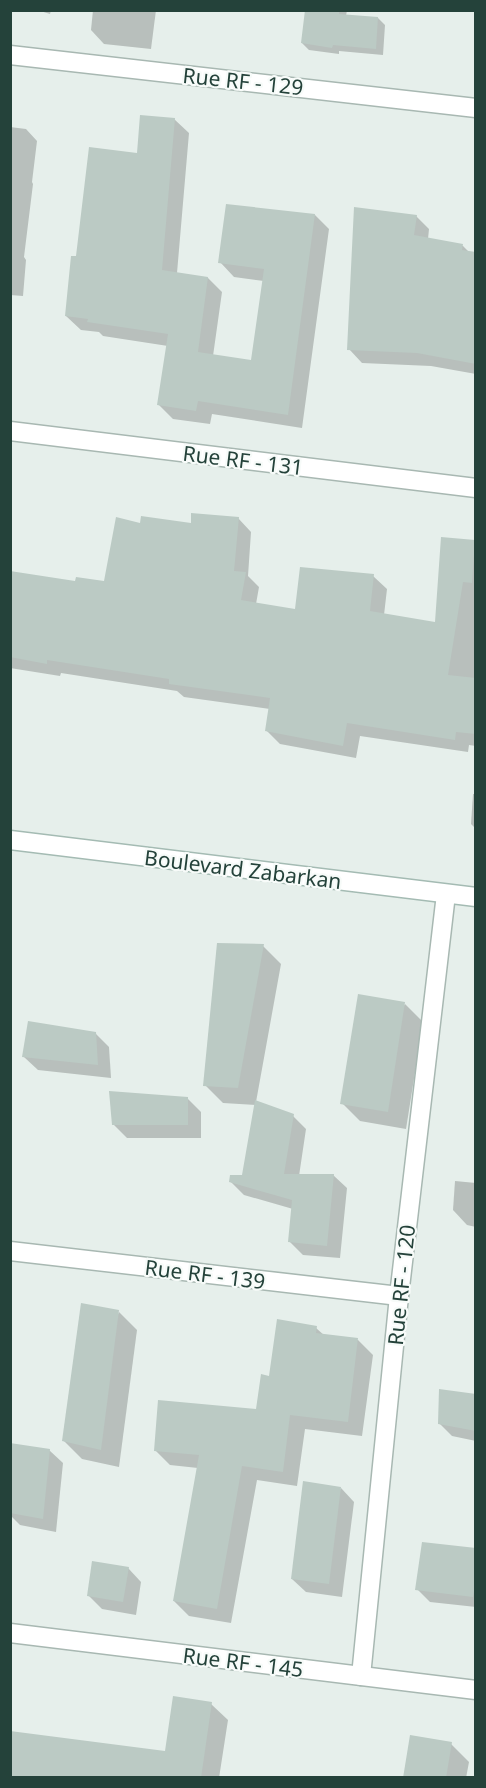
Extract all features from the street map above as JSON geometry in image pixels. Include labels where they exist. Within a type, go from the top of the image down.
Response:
[{"type":"street","name":"Rue RF - 129","points":[[10,55],[476,108]]},
{"type":"street","name":"Rue RF - 131","points":[[10,432],[476,489]]},
{"type":"street","name":"Boulevard Zabarkan","points":[[10,840],[476,897]]},
{"type":"street","name":"Rue RF - 120","points":[[361,1676],[399,1296],[446,894]]},
{"type":"street","name":"Rue RF - 139","points":[[10,1251],[399,1296]]},
{"type":"street","name":"Rue RF - 145","points":[[10,1633],[476,1690]]},
{"type":"building","points":[[305,10],[339,10],[339,14],[378,17],[376,49],[333,45],[332,48],[301,43]]},
{"type":"building","points":[[140,115],[175,118],[162,270],[208,277],[198,352],[251,360],[264,269],[218,263],[226,204],[315,214],[288,415],[198,401],[196,411],[157,405],[168,334],[87,322],[88,319],[65,316],[71,256],[76,256],[89,147],[137,153]]},
{"type":"building","points":[[354,207],[417,215],[414,235],[463,244],[462,250],[476,252],[476,364],[417,353],[347,350]]},
{"type":"building","points":[[191,513],[239,517],[234,571],[246,572],[241,600],[295,609],[300,567],[374,574],[370,611],[435,622],[441,537],[475,540],[472,583],[463,582],[448,675],[476,678],[476,734],[456,732],[455,740],[347,723],[343,746],[265,731],[270,698],[169,684],[169,679],[47,660],[47,664],[10,657],[10,571],[75,581],[76,577],[104,581],[116,517],[140,523],[141,516],[191,523]]},
{"type":"building","points":[[217,943],[264,944],[238,1088],[203,1086]]},
{"type":"building","points":[[358,994],[405,1002],[388,1112],[340,1104]]},
{"type":"building","points":[[28,1021],[96,1032],[98,1065],[22,1057]]},
{"type":"building","points":[[109,1091],[188,1097],[188,1125],[112,1125]]},
{"type":"building","points":[[255,1100],[294,1114],[284,1174],[334,1174],[327,1246],[288,1242],[292,1200],[229,1182],[230,1175],[242,1175]]},
{"type":"building","points":[[81,1303],[119,1310],[101,1450],[62,1441]]},
{"type":"building","points":[[277,1319],[317,1326],[316,1333],[358,1338],[348,1422],[290,1415],[283,1472],[242,1466],[217,1609],[173,1601],[199,1455],[154,1451],[158,1400],[256,1409],[261,1374],[269,1376]]},
{"type":"building","points":[[439,1389],[476,1394],[476,1431],[438,1424]]},
{"type":"building","points":[[10,1443],[50,1449],[43,1519],[10,1513]]},
{"type":"building","points":[[303,1481],[341,1487],[329,1584],[291,1579]]},
{"type":"building","points":[[422,1542],[476,1548],[476,1580],[473,1597],[415,1590]]},
{"type":"building","points":[[92,1561],[129,1567],[123,1602],[87,1596]]},
{"type":"building","points":[[173,1696],[212,1702],[201,1778],[10,1778],[10,1731],[165,1751]]},
{"type":"building","points":[[410,1735],[452,1742],[446,1778],[403,1778]]}]
